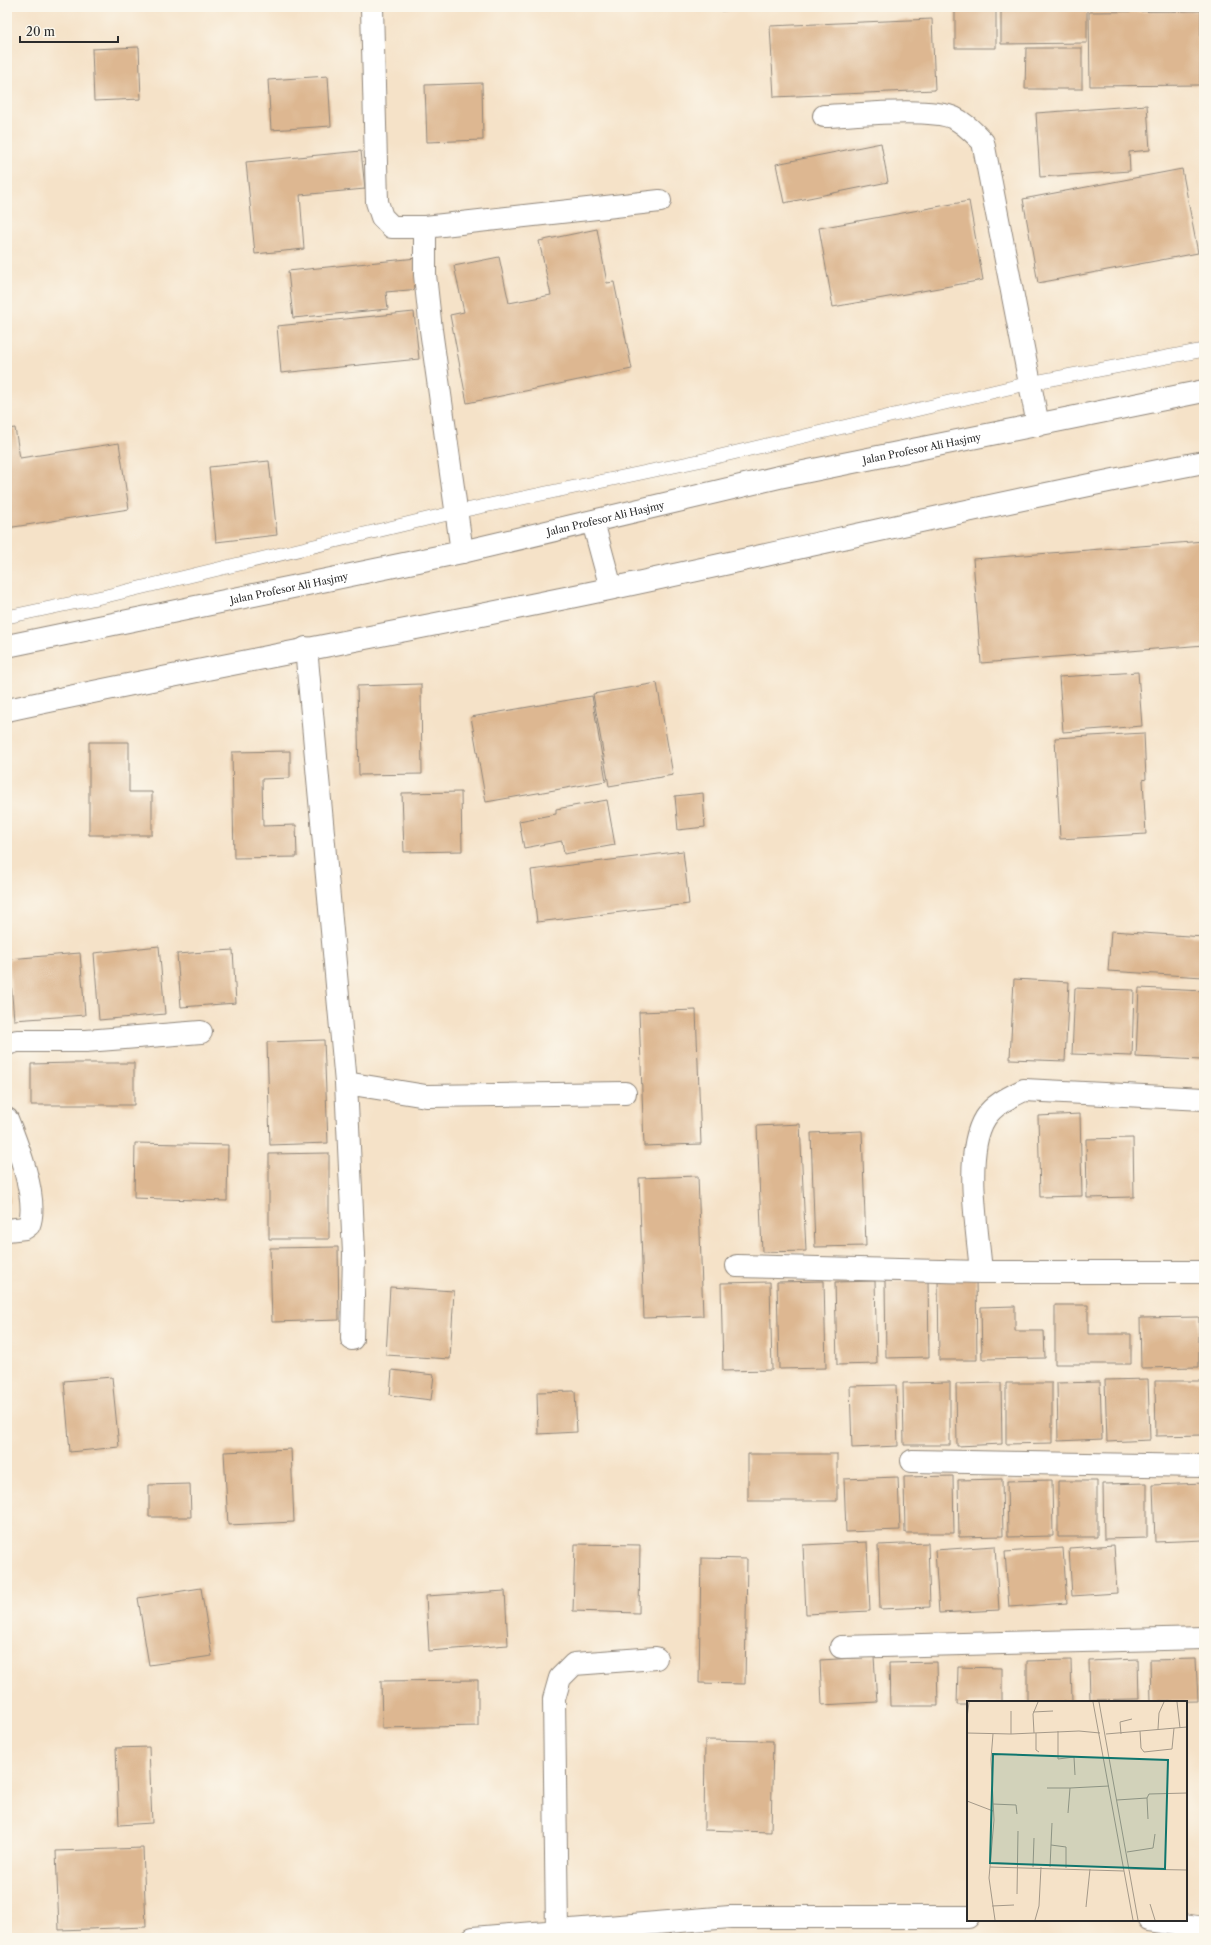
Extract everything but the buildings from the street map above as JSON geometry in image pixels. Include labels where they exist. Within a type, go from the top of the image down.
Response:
[{"type":"street","points":[[372,7],[377,202],[382,217],[392,227],[425,227],[660,200]]},
{"type":"street","points":[[824,116],[925,112],[954,118],[970,129],[983,142],[1038,425]]},
{"type":"street","points":[[425,227],[425,275],[462,552]]},
{"type":"street","name":"Jalan Profesor Ali Hasjmy","points":[[7,646],[340,579],[593,522],[778,478],[1204,391]]},
{"type":"street","points":[[7,710],[306,648],[610,588],[1079,486],[1204,462]]},
{"type":"street","points":[[593,522],[610,588]]},
{"type":"street","points":[[306,648],[346,1083],[354,1254],[352,1339]]},
{"type":"street","points":[[7,1044],[17,1041],[86,1041],[201,1032]]},
{"type":"street","points":[[346,1083],[426,1096],[625,1093]]},
{"type":"street","points":[[981,1272],[973,1177],[975,1144],[985,1118],[1001,1102],[1024,1090],[1204,1099]]},
{"type":"street","points":[[7,1119],[25,1163],[31,1205],[29,1225],[25,1228],[7,1230]]},
{"type":"street","points":[[737,1266],[981,1272],[1204,1272]]},
{"type":"street","points":[[912,1461],[1204,1466]]},
{"type":"street","points":[[841,1647],[1204,1638]]},
{"type":"street","points":[[557,1932],[554,1699],[560,1678],[574,1664],[656,1658]]},
{"type":"street","points":[[473,1938],[557,1932],[632,1932],[730,1917],[967,1917]]},
{"type":"street","points":[[1156,1921],[1204,1928]]},
{"type":"lane","points":[[7,617],[114,594],[456,512],[703,460],[1030,383],[1204,350]]}]
